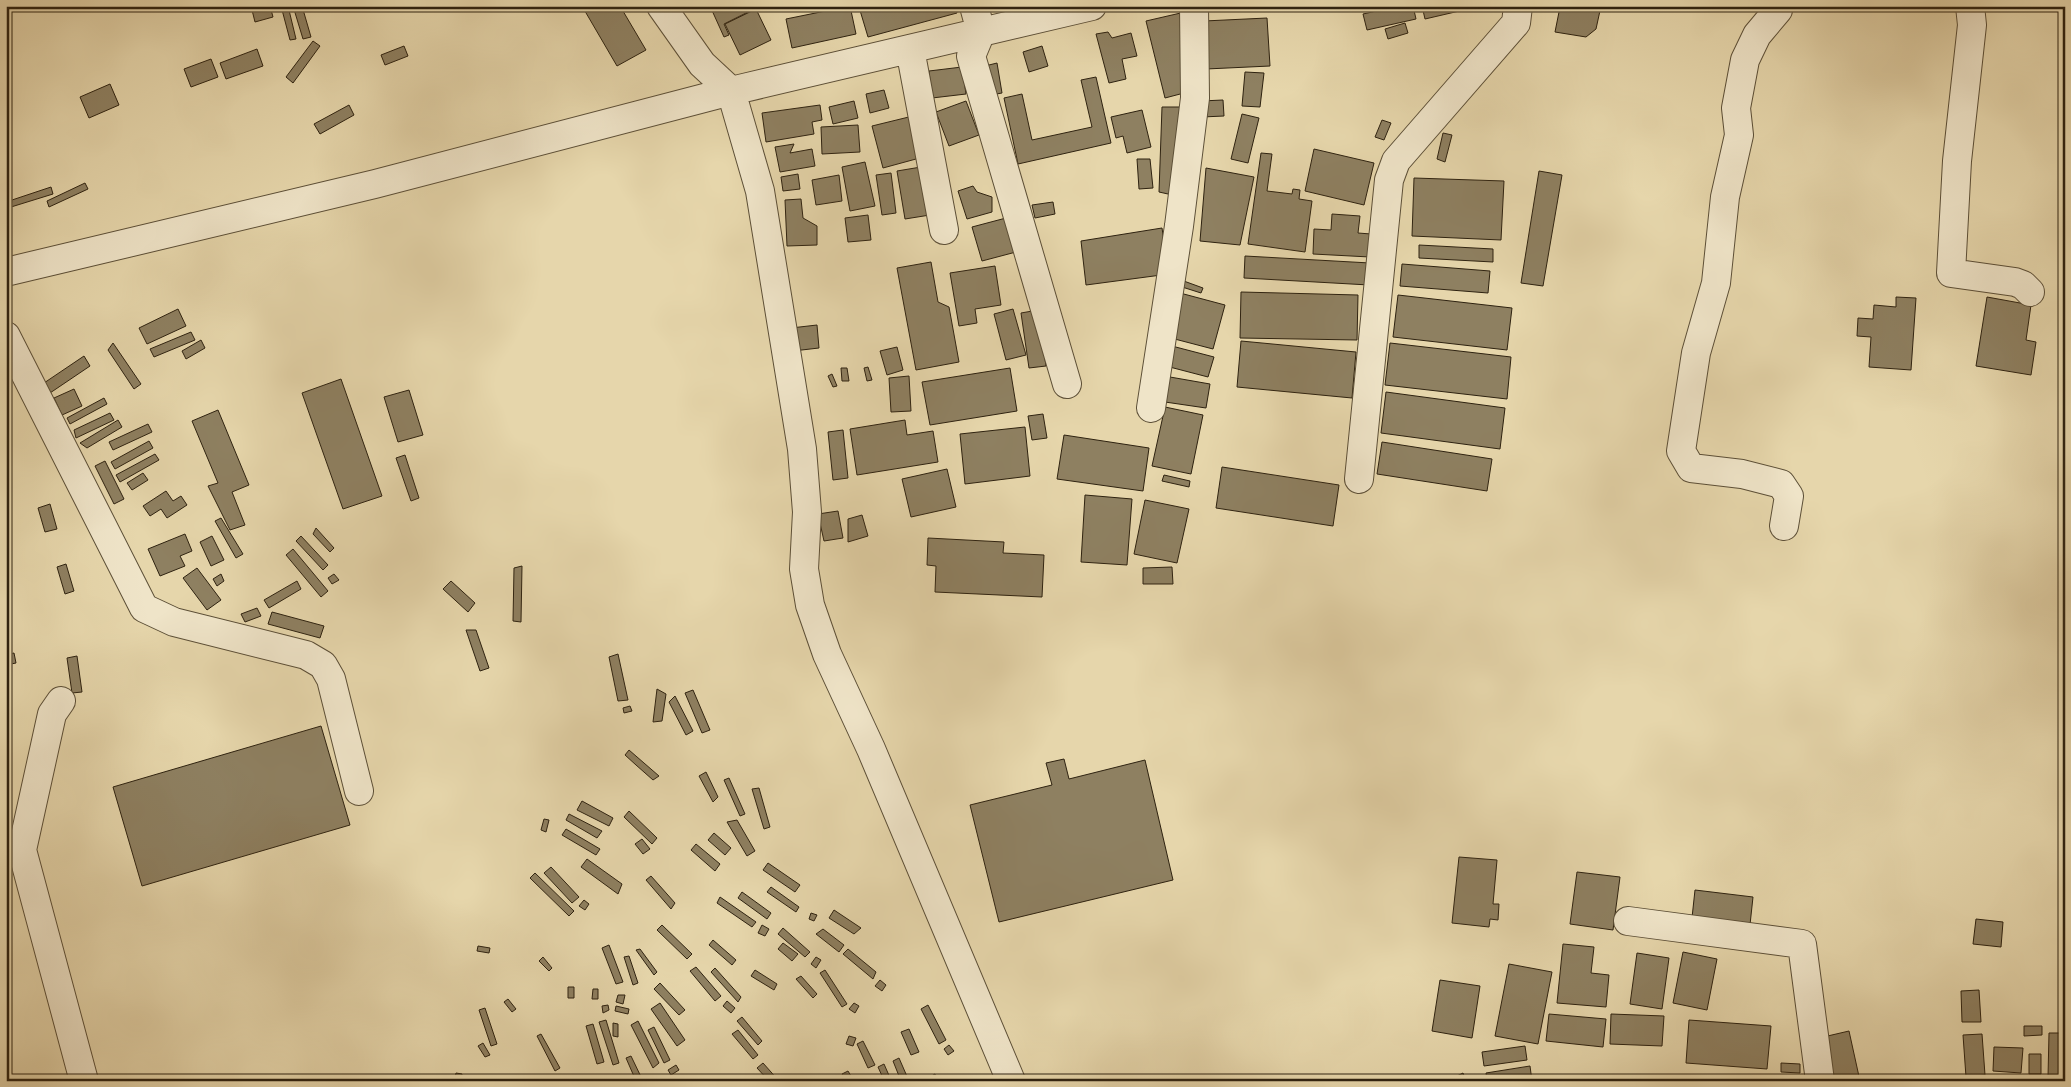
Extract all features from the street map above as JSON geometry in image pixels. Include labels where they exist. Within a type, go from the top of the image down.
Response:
[{"type":"street","points":[[661,6],[702,64],[731,91],[760,192],[802,449],[807,512],[804,569],[810,605],[827,654],[871,749],[1011,1081]]},
{"type":"street","points":[[6,272],[375,184],[731,91],[910,49],[978,19],[1092,6]]},
{"type":"street","points":[[1151,408],[1179,226],[1195,98],[1194,6]]},
{"type":"street","points":[[1359,479],[1389,180],[1396,161],[1516,24],[1518,6]]},
{"type":"street","points":[[1778,6],[1778,10],[1757,35],[1745,60],[1736,108],[1738,135],[1725,197],[1716,284],[1696,353],[1681,451],[1691,468],[1742,474],[1781,484],[1788,496],[1784,526]]},
{"type":"street","points":[[1970,6],[1972,25],[1957,161],[1951,273],[2014,282],[2023,285],[2030,292]]},
{"type":"street","points":[[978,19],[972,56],[1067,384]]},
{"type":"street","points":[[910,49],[944,230]]},
{"type":"street","points":[[6,336],[144,608],[174,622],[306,655],[322,665],[331,679],[359,791]]},
{"type":"street","points":[[61,701],[52,714],[22,850],[84,1081]]},
{"type":"street","points":[[1628,921],[1802,944],[1820,1081]]},
{"type":"building","points":[[251,6],[270,6],[273,17],[255,22]]},
{"type":"building","points":[[281,6],[288,6],[296,39],[290,40]]},
{"type":"building","points":[[293,6],[302,6],[311,37],[303,39]]},
{"type":"building","points":[[582,6],[620,6],[646,50],[617,66]]},
{"type":"building","points":[[710,6],[753,6],[752,10],[724,24],[729,35],[724,37]]},
{"type":"building","points":[[783,6],[811,6],[806,9]]},
{"type":"building","points":[[850,6],[856,34],[792,48],[786,19]]},
{"type":"building","points":[[955,6],[957,13],[868,37],[859,7]]},
{"type":"building","points":[[1399,6],[1413,6],[1416,19],[1367,30],[1363,14]]},
{"type":"building","points":[[1422,6],[1481,6],[1425,19]]},
{"type":"building","points":[[1585,6],[1601,6],[1596,29],[1586,37],[1555,32],[1560,7],[1584,11]]},
{"type":"building","points":[[756,9],[771,40],[740,55],[725,24]]},
{"type":"building","points":[[1185,12],[1184,93],[1165,98],[1146,21]]},
{"type":"building","points":[[1267,18],[1270,66],[1206,69],[1204,21]]},
{"type":"building","points":[[1405,23],[1408,33],[1388,39],[1385,29]]},
{"type":"building","points":[[1108,32],[1112,38],[1131,33],[1137,56],[1122,59],[1126,79],[1109,83],[1096,34]]},
{"type":"building","points":[[313,41],[320,46],[293,83],[286,77]]},
{"type":"building","points":[[404,46],[408,56],[385,65],[381,55]]},
{"type":"building","points":[[1042,46],[1048,66],[1029,72],[1023,52]]},
{"type":"building","points":[[257,49],[263,66],[226,79],[220,63]]},
{"type":"building","points":[[211,59],[218,77],[191,87],[184,69]]},
{"type":"building","points":[[997,63],[1002,93],[991,95],[985,66]]},
{"type":"building","points":[[962,67],[966,94],[932,98],[929,71]]},
{"type":"building","points":[[1245,72],[1264,73],[1260,107],[1242,106]]},
{"type":"building","points":[[1096,77],[1111,143],[1018,164],[1004,98],[1022,94],[1032,140],[1092,127],[1081,80]]},
{"type":"building","points":[[110,84],[119,105],[89,118],[80,97]]},
{"type":"building","points":[[884,90],[889,108],[870,113],[866,94]]},
{"type":"building","points":[[1223,100],[1224,116],[1202,117],[1201,101]]},
{"type":"building","points":[[854,101],[858,118],[833,124],[829,107]]},
{"type":"building","points":[[966,101],[979,135],[949,146],[936,112]]},
{"type":"building","points":[[349,105],[354,115],[320,134],[314,124]]},
{"type":"building","points":[[820,105],[822,120],[812,122],[814,134],[766,142],[762,113]]},
{"type":"building","points":[[1162,107],[1186,107],[1177,196],[1159,192]]},
{"type":"building","points":[[1142,110],[1151,147],[1127,153],[1123,136],[1116,138],[1111,117]]},
{"type":"building","points":[[1242,114],[1259,118],[1248,163],[1231,159]]},
{"type":"building","points":[[917,115],[927,156],[883,168],[872,126]]},
{"type":"building","points":[[1382,120],[1391,123],[1384,140],[1375,137]]},
{"type":"building","points":[[858,125],[860,152],[822,154],[821,127]]},
{"type":"building","points":[[1443,133],[1452,135],[1445,162],[1437,159]]},
{"type":"building","points":[[794,144],[790,153],[812,149],[815,166],[780,172],[775,147]]},
{"type":"building","points":[[1314,149],[1374,163],[1364,205],[1305,191]]},
{"type":"building","points":[[1261,153],[1272,154],[1267,191],[1292,194],[1293,189],[1300,190],[1299,199],[1312,201],[1305,252],[1248,244]]},
{"type":"building","points":[[1137,159],[1150,159],[1153,188],[1139,189]]},
{"type":"building","points":[[865,162],[875,206],[850,211],[842,167]]},
{"type":"building","points":[[921,167],[930,215],[905,219],[897,171]]},
{"type":"building","points":[[1206,168],[1254,177],[1240,245],[1200,241]]},
{"type":"building","points":[[1539,171],[1562,175],[1543,286],[1521,283]]},
{"type":"building","points":[[891,173],[896,213],[882,215],[876,175]]},
{"type":"building","points":[[798,174],[800,189],[783,191],[781,177]]},
{"type":"building","points":[[839,175],[842,201],[816,205],[812,180]]},
{"type":"building","points":[[1414,178],[1504,181],[1501,240],[1412,236]]},
{"type":"building","points":[[85,183],[88,189],[49,207],[47,201]]},
{"type":"building","points":[[973,186],[977,192],[992,197],[992,212],[967,219],[958,191]]},
{"type":"building","points":[[51,187],[53,194],[11,207],[12,200]]},
{"type":"building","points":[[801,199],[803,218],[817,226],[817,245],[787,246],[785,200]]},
{"type":"building","points":[[1053,202],[1055,214],[1035,218],[1032,205]]},
{"type":"building","points":[[1332,214],[1360,216],[1358,233],[1371,234],[1370,257],[1313,254],[1314,229],[1331,230]]},
{"type":"building","points":[[868,215],[871,240],[848,242],[845,218]]},
{"type":"building","points":[[1006,218],[1016,252],[982,261],[972,227]]},
{"type":"building","points":[[1162,228],[1169,274],[1086,285],[1081,241]]},
{"type":"building","points":[[1419,245],[1493,249],[1493,262],[1419,258]]},
{"type":"building","points":[[1245,256],[1370,263],[1369,285],[1244,278]]},
{"type":"building","points":[[931,262],[938,302],[949,307],[959,362],[916,370],[897,268]]},
{"type":"building","points":[[1402,264],[1490,271],[1488,293],[1400,286]]},
{"type":"building","points":[[995,266],[1001,305],[975,309],[977,323],[959,326],[950,273]]},
{"type":"building","points":[[1181,280],[1203,288],[1201,293],[1179,286]]},
{"type":"building","points":[[1241,292],[1358,295],[1357,340],[1240,338]]},
{"type":"building","points":[[1180,293],[1225,305],[1213,349],[1167,337]]},
{"type":"building","points":[[1398,295],[1512,308],[1507,350],[1393,337]]},
{"type":"building","points":[[1896,297],[1916,298],[1911,370],[1869,367],[1871,337],[1857,336],[1858,318],[1873,319],[1874,305],[1896,307]]},
{"type":"building","points":[[1987,297],[2031,305],[2026,340],[2036,342],[2031,375],[1976,366]]},
{"type":"building","points":[[178,309],[186,326],[147,344],[139,328]]},
{"type":"building","points":[[1013,309],[1026,355],[1006,360],[994,314]]},
{"type":"building","points":[[1038,310],[1046,366],[1029,368],[1021,313]]},
{"type":"building","points":[[817,325],[819,348],[793,351],[791,328]]},
{"type":"building","points":[[191,332],[195,340],[154,357],[150,349]]},
{"type":"building","points":[[201,340],[205,348],[186,359],[182,351]]},
{"type":"building","points":[[1241,341],[1356,352],[1352,398],[1237,387]]},
{"type":"building","points":[[113,343],[141,384],[134,389],[108,350]]},
{"type":"building","points":[[1390,343],[1511,357],[1507,399],[1385,385]]},
{"type":"building","points":[[1168,345],[1214,357],[1208,377],[1162,365]]},
{"type":"building","points":[[897,347],[903,370],[887,375],[880,351]]},
{"type":"building","points":[[84,356],[90,366],[50,393],[44,383]]},
{"type":"building","points":[[868,367],[872,380],[867,381],[864,368]]},
{"type":"building","points":[[841,368],[847,368],[849,381],[842,381]]},
{"type":"building","points":[[1010,368],[1017,411],[930,425],[922,382]]},
{"type":"building","points":[[832,374],[837,386],[833,387],[828,376]]},
{"type":"building","points":[[909,376],[911,411],[891,412],[889,378]]},
{"type":"building","points":[[1170,377],[1210,384],[1206,408],[1165,402]]},
{"type":"building","points":[[341,379],[382,496],[343,509],[302,393]]},
{"type":"building","points":[[74,389],[82,406],[62,415],[54,398]]},
{"type":"building","points":[[409,390],[423,435],[398,442],[384,397]]},
{"type":"building","points":[[1386,392],[1505,408],[1500,449],[1381,433]]},
{"type":"building","points":[[104,398],[107,404],[70,424],[67,418]]},
{"type":"building","points":[[1165,407],[1203,415],[1191,474],[1152,466]]},
{"type":"building","points":[[218,410],[249,485],[232,492],[245,525],[230,530],[208,486],[218,483],[192,421]]},
{"type":"building","points":[[110,413],[114,420],[76,438],[74,430]]},
{"type":"building","points":[[1043,414],[1047,438],[1032,440],[1028,416]]},
{"type":"building","points":[[118,420],[122,427],[87,448],[80,443]]},
{"type":"building","points":[[905,420],[907,435],[933,431],[938,462],[857,475],[850,429]]},
{"type":"building","points":[[148,424],[152,432],[113,450],[109,442]]},
{"type":"building","points":[[1025,427],[1030,476],[965,484],[960,434]]},
{"type":"building","points":[[843,430],[848,478],[833,480],[828,432]]},
{"type":"building","points":[[1064,435],[1149,448],[1143,491],[1057,479]]},
{"type":"building","points":[[149,441],[153,448],[115,469],[111,462]]},
{"type":"building","points":[[1382,442],[1492,459],[1487,491],[1377,474]]},
{"type":"building","points":[[155,454],[159,460],[120,482],[116,475]]},
{"type":"building","points":[[405,455],[419,498],[411,501],[396,458]]},
{"type":"building","points":[[105,461],[124,499],[114,504],[95,466]]},
{"type":"building","points":[[1222,467],[1339,485],[1333,526],[1216,508]]},
{"type":"building","points":[[947,469],[956,507],[911,517],[902,479]]},
{"type":"building","points":[[143,473],[148,480],[132,490],[127,483]]},
{"type":"building","points":[[1164,475],[1190,481],[1189,487],[1162,481]]},
{"type":"building","points":[[166,491],[173,501],[181,496],[187,505],[167,518],[161,509],[150,516],[143,506]]},
{"type":"building","points":[[1085,495],[1132,499],[1127,565],[1081,562]]},
{"type":"building","points":[[1145,500],[1189,509],[1177,563],[1134,554]]},
{"type":"building","points":[[50,504],[57,529],[45,532],[38,508]]},
{"type":"building","points":[[838,511],[843,538],[824,541],[818,514]]},
{"type":"building","points":[[862,515],[868,536],[848,542],[848,519]]},
{"type":"building","points":[[221,518],[243,554],[236,558],[215,521]]},
{"type":"building","points":[[316,528],[334,548],[330,552],[313,534]]},
{"type":"building","points":[[185,534],[192,551],[180,556],[185,566],[160,576],[148,549]]},
{"type":"building","points":[[212,536],[224,560],[211,566],[200,542]]},
{"type":"building","points":[[301,536],[328,565],[323,570],[296,541]]},
{"type":"building","points":[[928,538],[1004,542],[1003,553],[1044,555],[1042,597],[935,592],[936,566],[927,565]]},
{"type":"building","points":[[293,549],[328,591],[321,597],[286,555]]},
{"type":"building","points":[[66,564],[74,591],[65,594],[57,567]]},
{"type":"building","points":[[522,566],[521,622],[513,621],[514,568]]},
{"type":"building","points":[[1172,567],[1173,584],[1143,584],[1143,568]]},
{"type":"building","points":[[197,568],[221,600],[207,610],[183,578]]},
{"type":"building","points":[[221,574],[224,581],[217,586],[213,579]]},
{"type":"building","points":[[334,574],[339,580],[332,584],[328,578]]},
{"type":"building","points":[[297,581],[301,589],[269,608],[264,600]]},
{"type":"building","points":[[451,581],[475,603],[468,612],[443,589]]},
{"type":"building","points":[[257,608],[261,616],[245,622],[241,614]]},
{"type":"building","points":[[272,612],[324,626],[320,638],[268,624]]},
{"type":"building","points":[[466,630],[476,630],[489,668],[480,671]]},
{"type":"building","points":[[14,653],[16,663],[6,665],[6,655]]},
{"type":"building","points":[[618,654],[628,700],[618,701],[609,657]]},
{"type":"building","points":[[77,656],[82,692],[72,693],[67,658]]},
{"type":"building","points":[[657,689],[666,694],[662,721],[653,722]]},
{"type":"building","points":[[693,690],[710,730],[702,733],[685,693]]},
{"type":"building","points":[[675,696],[693,731],[686,735],[669,702]]},
{"type":"building","points":[[630,706],[632,711],[624,713],[623,708]]},
{"type":"building","points":[[321,726],[350,825],[142,886],[113,787]]},
{"type":"building","points":[[629,750],[659,776],[653,780],[625,755]]},
{"type":"building","points":[[1064,759],[1069,779],[1145,760],[1173,880],[999,922],[970,805],[1052,785],[1046,763]]},
{"type":"building","points":[[706,772],[718,797],[713,802],[699,776]]},
{"type":"building","points":[[729,778],[745,814],[740,816],[724,780]]},
{"type":"building","points":[[759,788],[770,827],[764,829],[752,789]]},
{"type":"building","points":[[582,801],[613,818],[609,826],[577,810]]},
{"type":"building","points":[[629,811],[657,838],[652,844],[624,817]]},
{"type":"building","points":[[569,814],[602,831],[597,838],[566,820]]},
{"type":"building","points":[[544,819],[549,820],[546,832],[541,830]]},
{"type":"building","points":[[737,820],[755,851],[747,856],[727,822]]},
{"type":"building","points":[[566,829],[600,849],[596,855],[562,835]]},
{"type":"building","points":[[714,833],[731,848],[725,855],[708,840]]},
{"type":"building","points":[[642,839],[650,849],[643,854],[635,844]]},
{"type":"building","points":[[696,844],[720,864],[715,871],[691,850]]},
{"type":"building","points":[[1459,857],[1497,860],[1493,904],[1499,904],[1498,920],[1490,919],[1489,927],[1452,923]]},
{"type":"building","points":[[587,859],[622,884],[618,894],[581,867]]},
{"type":"building","points":[[768,863],[800,885],[795,892],[763,870]]},
{"type":"building","points":[[551,867],[579,897],[572,903],[544,873]]},
{"type":"building","points":[[1577,872],[1620,877],[1613,930],[1570,924]]},
{"type":"building","points":[[535,873],[574,911],[569,916],[530,878]]},
{"type":"building","points":[[651,876],[675,903],[671,909],[646,880]]},
{"type":"building","points":[[771,887],[799,907],[796,912],[767,892]]},
{"type":"building","points":[[1695,890],[1753,897],[1749,934],[1691,927]]},
{"type":"building","points":[[742,892],[771,913],[767,919],[738,898]]},
{"type":"building","points":[[720,897],[756,922],[752,927],[717,903]]},
{"type":"building","points":[[584,900],[589,904],[585,910],[579,906]]},
{"type":"building","points":[[834,910],[861,928],[854,934],[829,918]]},
{"type":"building","points":[[811,913],[817,915],[814,921],[809,919]]},
{"type":"building","points":[[1976,919],[2003,922],[2001,947],[1973,944]]},
{"type":"building","points":[[662,925],[692,954],[687,959],[657,930]]},
{"type":"building","points":[[762,925],[769,929],[765,936],[758,933]]},
{"type":"building","points":[[783,928],[810,952],[805,957],[778,934]]},
{"type":"building","points":[[823,929],[844,945],[839,952],[816,934]]},
{"type":"building","points":[[713,940],[736,960],[732,965],[709,945]]},
{"type":"building","points":[[783,943],[798,954],[792,961],[778,949]]},
{"type":"building","points":[[1563,944],[1594,947],[1591,973],[1609,975],[1606,1007],[1557,1003]]},
{"type":"building","points":[[609,945],[623,982],[616,984],[602,948]]},
{"type":"building","points":[[478,946],[490,948],[489,953],[477,951]]},
{"type":"building","points":[[640,949],[657,972],[654,975],[636,950]]},
{"type":"building","points":[[848,949],[876,972],[873,979],[843,954]]},
{"type":"building","points":[[1683,952],[1717,959],[1707,1010],[1673,1003]]},
{"type":"building","points":[[1637,953],[1669,958],[1662,1009],[1630,1004]]},
{"type":"building","points":[[629,956],[638,983],[633,985],[624,957]]},
{"type":"building","points":[[543,957],[552,968],[549,971],[539,961]]},
{"type":"building","points":[[816,957],[821,960],[816,968],[811,964]]},
{"type":"building","points":[[1509,964],[1552,972],[1538,1044],[1495,1036]]},
{"type":"building","points":[[696,967],[721,996],[715,1001],[690,971]]},
{"type":"building","points":[[715,968],[741,997],[738,1002],[711,972]]},
{"type":"building","points":[[755,970],[777,984],[774,990],[751,976]]},
{"type":"building","points":[[825,970],[847,1004],[842,1007],[820,973]]},
{"type":"building","points":[[801,976],[817,994],[813,998],[796,979]]},
{"type":"building","points":[[880,980],[886,985],[882,991],[875,986]]},
{"type":"building","points":[[1440,980],[1480,986],[1472,1038],[1432,1031]]},
{"type":"building","points":[[660,983],[685,1010],[679,1015],[654,989]]},
{"type":"building","points":[[568,987],[574,987],[574,998],[568,998]]},
{"type":"building","points":[[593,989],[598,989],[598,999],[592,999]]},
{"type":"building","points":[[1979,990],[1981,1022],[1962,1022],[1961,991]]},
{"type":"building","points":[[618,995],[625,995],[623,1004],[616,1002]]},
{"type":"building","points":[[508,999],[516,1009],[512,1012],[504,1002]]},
{"type":"building","points":[[727,1001],[735,1008],[731,1013],[723,1006]]},
{"type":"building","points":[[660,1003],[685,1040],[677,1046],[651,1009]]},
{"type":"building","points":[[854,1003],[859,1006],[855,1013],[849,1009]]},
{"type":"building","points":[[608,1005],[609,1010],[603,1013],[602,1006]]},
{"type":"building","points":[[928,1005],[946,1040],[939,1044],[921,1009]]},
{"type":"building","points":[[616,1006],[629,1009],[628,1014],[615,1011]]},
{"type":"building","points":[[485,1008],[497,1044],[491,1046],[479,1010]]},
{"type":"building","points":[[1549,1014],[1606,1019],[1603,1047],[1546,1041]]},
{"type":"building","points":[[1611,1014],[1664,1016],[1662,1046],[1610,1044]]},
{"type":"building","points":[[742,1017],[762,1041],[758,1045],[737,1021]]},
{"type":"building","points":[[606,1020],[619,1063],[613,1065],[599,1022]]},
{"type":"building","points":[[1689,1020],[1771,1026],[1767,1069],[1686,1063]]},
{"type":"building","points":[[638,1021],[659,1063],[653,1068],[631,1025]]},
{"type":"building","points":[[613,1023],[618,1024],[618,1037],[613,1036]]},
{"type":"building","points":[[593,1024],[604,1062],[597,1064],[586,1026]]},
{"type":"building","points":[[2024,1026],[2042,1026],[2042,1035],[2024,1036]]},
{"type":"building","points":[[654,1027],[670,1060],[664,1063],[648,1030]]},
{"type":"building","points":[[909,1029],[919,1052],[911,1055],[901,1032]]},
{"type":"building","points":[[738,1030],[758,1055],[753,1059],[732,1034]]},
{"type":"building","points":[[1849,1031],[1860,1081],[1828,1081],[1819,1038]]},
{"type":"building","points":[[2049,1033],[2065,1033],[2065,1078],[2048,1077]]},
{"type":"building","points":[[541,1034],[560,1068],[555,1071],[537,1036]]},
{"type":"building","points":[[1982,1034],[1985,1075],[1966,1077],[1963,1035]]},
{"type":"building","points":[[849,1036],[856,1038],[853,1046],[846,1044]]},
{"type":"building","points":[[863,1041],[875,1065],[868,1068],[857,1044]]},
{"type":"building","points":[[483,1043],[490,1055],[485,1057],[478,1046]]},
{"type":"building","points":[[949,1045],[954,1051],[948,1055],[944,1049]]},
{"type":"building","points":[[1525,1046],[1527,1060],[1484,1066],[1482,1052]]},
{"type":"building","points":[[1994,1047],[2023,1048],[2021,1073],[1993,1071]]},
{"type":"building","points":[[2029,1054],[2041,1054],[2041,1074],[2029,1074]]},
{"type":"building","points":[[631,1056],[643,1081],[636,1081],[626,1058]]},
{"type":"building","points":[[899,1058],[909,1081],[901,1081],[893,1061]]},
{"type":"building","points":[[763,1063],[779,1081],[769,1081],[757,1068]]},
{"type":"building","points":[[1781,1063],[1800,1064],[1800,1073],[1781,1072]]},
{"type":"building","points":[[884,1064],[892,1081],[884,1081],[878,1067]]},
{"type":"building","points":[[676,1065],[679,1070],[671,1075],[668,1070]]},
{"type":"building","points":[[1530,1066],[1532,1081],[1487,1081],[1486,1073]]},
{"type":"building","points":[[848,1071],[854,1081],[847,1081],[842,1074]]},
{"type":"building","points":[[456,1073],[462,1074],[461,1081],[454,1081]]},
{"type":"building","points":[[1463,1073],[1466,1081],[1452,1081],[1451,1079]]},
{"type":"building","points":[[935,1074],[938,1081],[930,1081],[928,1078]]},
{"type":"building","points":[[1761,1076],[1762,1081],[1695,1081],[1695,1078]]}]
